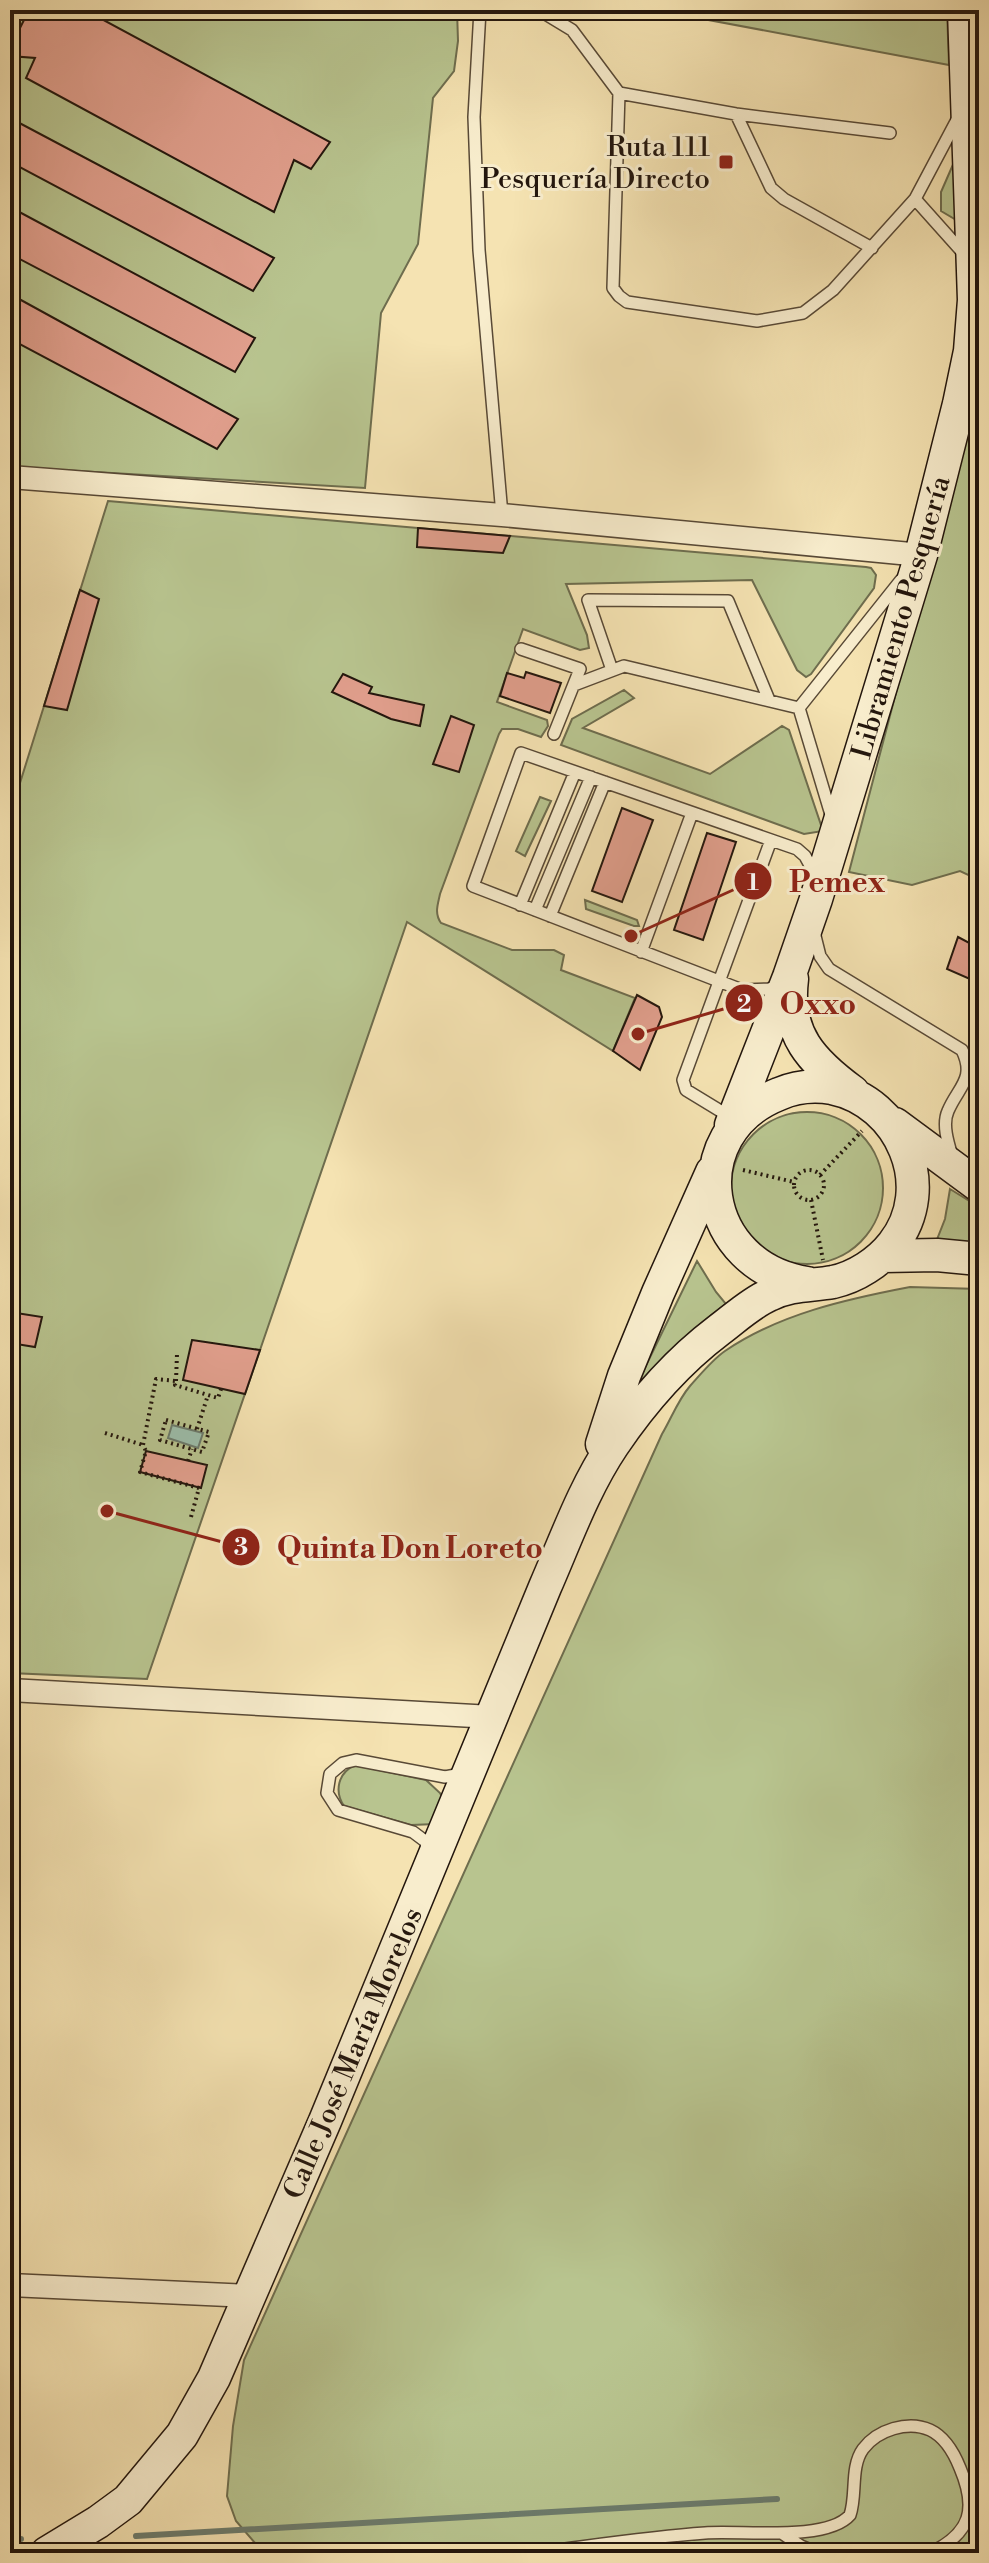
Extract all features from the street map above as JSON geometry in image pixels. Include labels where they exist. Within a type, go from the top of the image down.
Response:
[{"type":"main road","name":"Libramiento Pesquería","points":[[792,969],[818,892],[824,840],[921,555],[970,351],[974,265],[964,10]]},
{"type":"main road","points":[[583,1500],[624,1376],[723,1147],[792,969]]},
{"type":"main road","points":[[792,969],[791,1004],[797,1031],[806,1050],[826,1072],[971,1180]]},
{"type":"main road","points":[[583,1500],[612,1446],[656,1390],[693,1350],[766,1296],[787,1288],[817,1283],[860,1272],[883,1256],[905,1225],[911,1207],[912,1169],[898,1133],[879,1112],[852,1094],[831,1088],[809,1087],[766,1099],[748,1111],[723,1147],[715,1190],[717,1206],[738,1248],[762,1269],[776,1276],[817,1283]]},
{"type":"main road","points":[[883,1256],[937,1255],[979,1259]]},
{"type":"main road","name":"Calle José María Morelos","points":[[47,2553],[113,2511],[152,2473],[182,2435],[214,2378],[583,1500]]},
{"type":"street","points":[[10,477],[502,515],[921,555]]},
{"type":"street","points":[[10,1690],[492,1717]]},
{"type":"street","points":[[10,2285],[250,2296]]},
{"type":"lane","points":[[480,10],[474,117],[479,250],[502,515]]},
{"type":"lane","points":[[539,10],[572,30],[619,93],[613,288],[627,302],[757,321],[803,313],[833,290],[915,199],[968,98]]},
{"type":"lane","points":[[619,93],[736,114],[890,133]]},
{"type":"lane","points":[[736,114],[771,188],[784,199],[872,248]]},
{"type":"lane","points":[[915,199],[974,265]]},
{"type":"lane","points":[[791,847],[824,840],[799,708],[921,555]]},
{"type":"lane","points":[[612,670],[588,600],[728,601],[769,700]]},
{"type":"lane","points":[[521,649],[580,669],[554,734]]},
{"type":"lane","points":[[574,685],[624,666],[799,708]]},
{"type":"lane","points":[[765,1038],[762,1009],[753,997],[742,990],[473,886],[521,753],[791,847],[805,856],[818,892],[814,928],[816,946],[829,969],[962,1050],[967,1060],[967,1078],[948,1111],[946,1125],[949,1148],[971,1180]]},
{"type":"lane","points":[[520,905],[575,772]]},
{"type":"lane","points":[[535,910],[591,777]]},
{"type":"lane","points":[[550,916],[605,782]]},
{"type":"lane","points":[[641,952],[692,813]]},
{"type":"lane","points":[[723,1147],[686,1090],[683,1080],[771,840]]},
{"type":"lane","points":[[742,990],[776,987],[792,969]]},
{"type":"lane","points":[[432,1862],[428,1847],[420,1836],[338,1810],[327,1793],[330,1774],[337,1766],[353,1760],[445,1777],[460,1775],[472,1767]]},
{"type":"lane","points":[[533,2553],[707,2532],[783,2534],[845,2521],[853,2506],[855,2472],[863,2450],[875,2437],[898,2427],[929,2429],[949,2446],[961,2469],[971,2501],[971,2509],[962,2528],[930,2553]]},
{"type":"lane","points":[[783,2534],[818,2553]]},
{"type":"path","points":[[820,1175],[879,1112]]},
{"type":"path","points":[[723,1147],[794,1182],[798,1195],[811,1200],[824,1189],[820,1175],[812,1171],[803,1172],[794,1182]]},
{"type":"path","points":[[811,1200],[817,1283]]},
{"type":"path","points":[[177,1354],[175,1385],[218,1398],[221,1389]]},
{"type":"path","points":[[184,1376],[156,1379],[140,1472],[199,1488],[191,1517]]},
{"type":"path","points":[[197,1429],[208,1395]]},
{"type":"path","points":[[166,1420],[209,1432],[202,1452],[192,1449],[160,1440],[166,1420]]},
{"type":"path","points":[[105,1433],[143,1445]]},
{"type":"path","points":[[188,1461],[192,1449]]},
{"type":"green space","points":[[10,10],[457,10],[458,41],[454,71],[433,98],[418,244],[381,313],[365,488],[10,467]]},
{"type":"green space","points":[[655,10],[947,10],[949,65]]},
{"type":"green space","points":[[962,144],[963,224],[941,211],[941,192]]},
{"type":"green space","points":[[979,376],[979,880],[960,871],[912,885],[849,872]]},
{"type":"green space","points":[[108,501],[866,567],[876,575],[874,588],[806,677],[797,670],[752,580],[566,584],[587,635],[589,648],[580,650],[523,629],[497,702],[547,720],[548,726],[541,737],[518,729],[502,729],[499,734],[440,894],[438,916],[441,923],[512,950],[554,950],[564,955],[561,970],[635,998],[613,1051],[407,922],[147,1679],[10,1673],[10,815]]},
{"type":"green space","points":[[624,690],[634,698],[583,728],[710,774],[782,726],[789,730],[823,831],[804,834],[561,745],[572,719]]},
{"type":"green space","points":[[540,797],[551,801],[525,856],[516,851]]},
{"type":"green space","points":[[585,900],[637,920],[639,926],[586,909]]},
{"type":"green space","points":[[807,1112],[836,1118],[861,1134],[877,1159],[883,1188],[877,1217],[861,1242],[836,1258],[807,1264],[778,1258],[753,1242],[737,1217],[731,1188],[737,1159],[753,1134],[778,1118]]},
{"type":"green space","points":[[950,1189],[979,1207],[979,1250],[936,1242],[945,1219]]},
{"type":"green space","points":[[697,1261],[726,1304],[668,1353],[636,1386]]},
{"type":"green space","points":[[910,1287],[979,1289],[979,2553],[369,2553],[369,2549],[255,2543],[236,2521],[227,2496],[233,2426],[244,2360],[678,1403],[720,1355],[768,1327],[814,1310]]},
{"type":"green space","points":[[355,1765],[426,1780],[445,1802],[436,1824],[411,1825],[344,1806],[339,1783],[349,1768]]},
{"type":"shaded area","points":[[172,1425],[203,1433],[198,1448],[168,1438]]},
{"type":"building","points":[[29,10],[85,10],[330,142],[311,169],[294,160],[274,212],[26,78],[35,58],[10,56],[10,30],[19,30]]},
{"type":"building","points":[[10,118],[274,258],[253,291],[10,162]]},
{"type":"building","points":[[10,207],[255,338],[235,372],[10,254]]},
{"type":"building","points":[[10,294],[238,419],[217,449],[10,339]]},
{"type":"building","points":[[418,528],[510,536],[503,553],[417,547]]},
{"type":"building","points":[[80,590],[99,599],[67,710],[44,706]]},
{"type":"building","points":[[526,672],[561,683],[550,713],[500,696],[507,673],[524,678]]},
{"type":"building","points":[[343,674],[372,687],[369,693],[424,705],[420,726],[391,719],[332,692]]},
{"type":"building","points":[[451,716],[474,725],[459,772],[433,764]]},
{"type":"building","points":[[622,808],[653,820],[622,902],[592,891]]},
{"type":"building","points":[[707,833],[736,842],[703,940],[674,930]]},
{"type":"building","points":[[958,937],[979,948],[979,983],[947,969]]},
{"type":"building","points":[[637,995],[659,1007],[662,1017],[640,1070],[613,1051]]},
{"type":"building","points":[[10,1312],[42,1317],[35,1347],[10,1343]]},
{"type":"building","points":[[192,1340],[260,1350],[245,1394],[183,1380]]},
{"type":"building","points":[[146,1451],[207,1465],[201,1488],[140,1472]]},
{"type":"waterway","points":[[136,2536],[777,2499]]},
{"type":"waterway","points":[[10,2539],[21,2539]]},
{"type":"place","name":"Ruta 111 Pesquería Directo","points":[[726,162]]},
{"type":"place","name":"Pemex","points":[[631,936]]},
{"type":"place","name":"Oxxo","points":[[638,1034]]},
{"type":"place","name":"Quinta Don Loreto","points":[[107,1511]]}]
